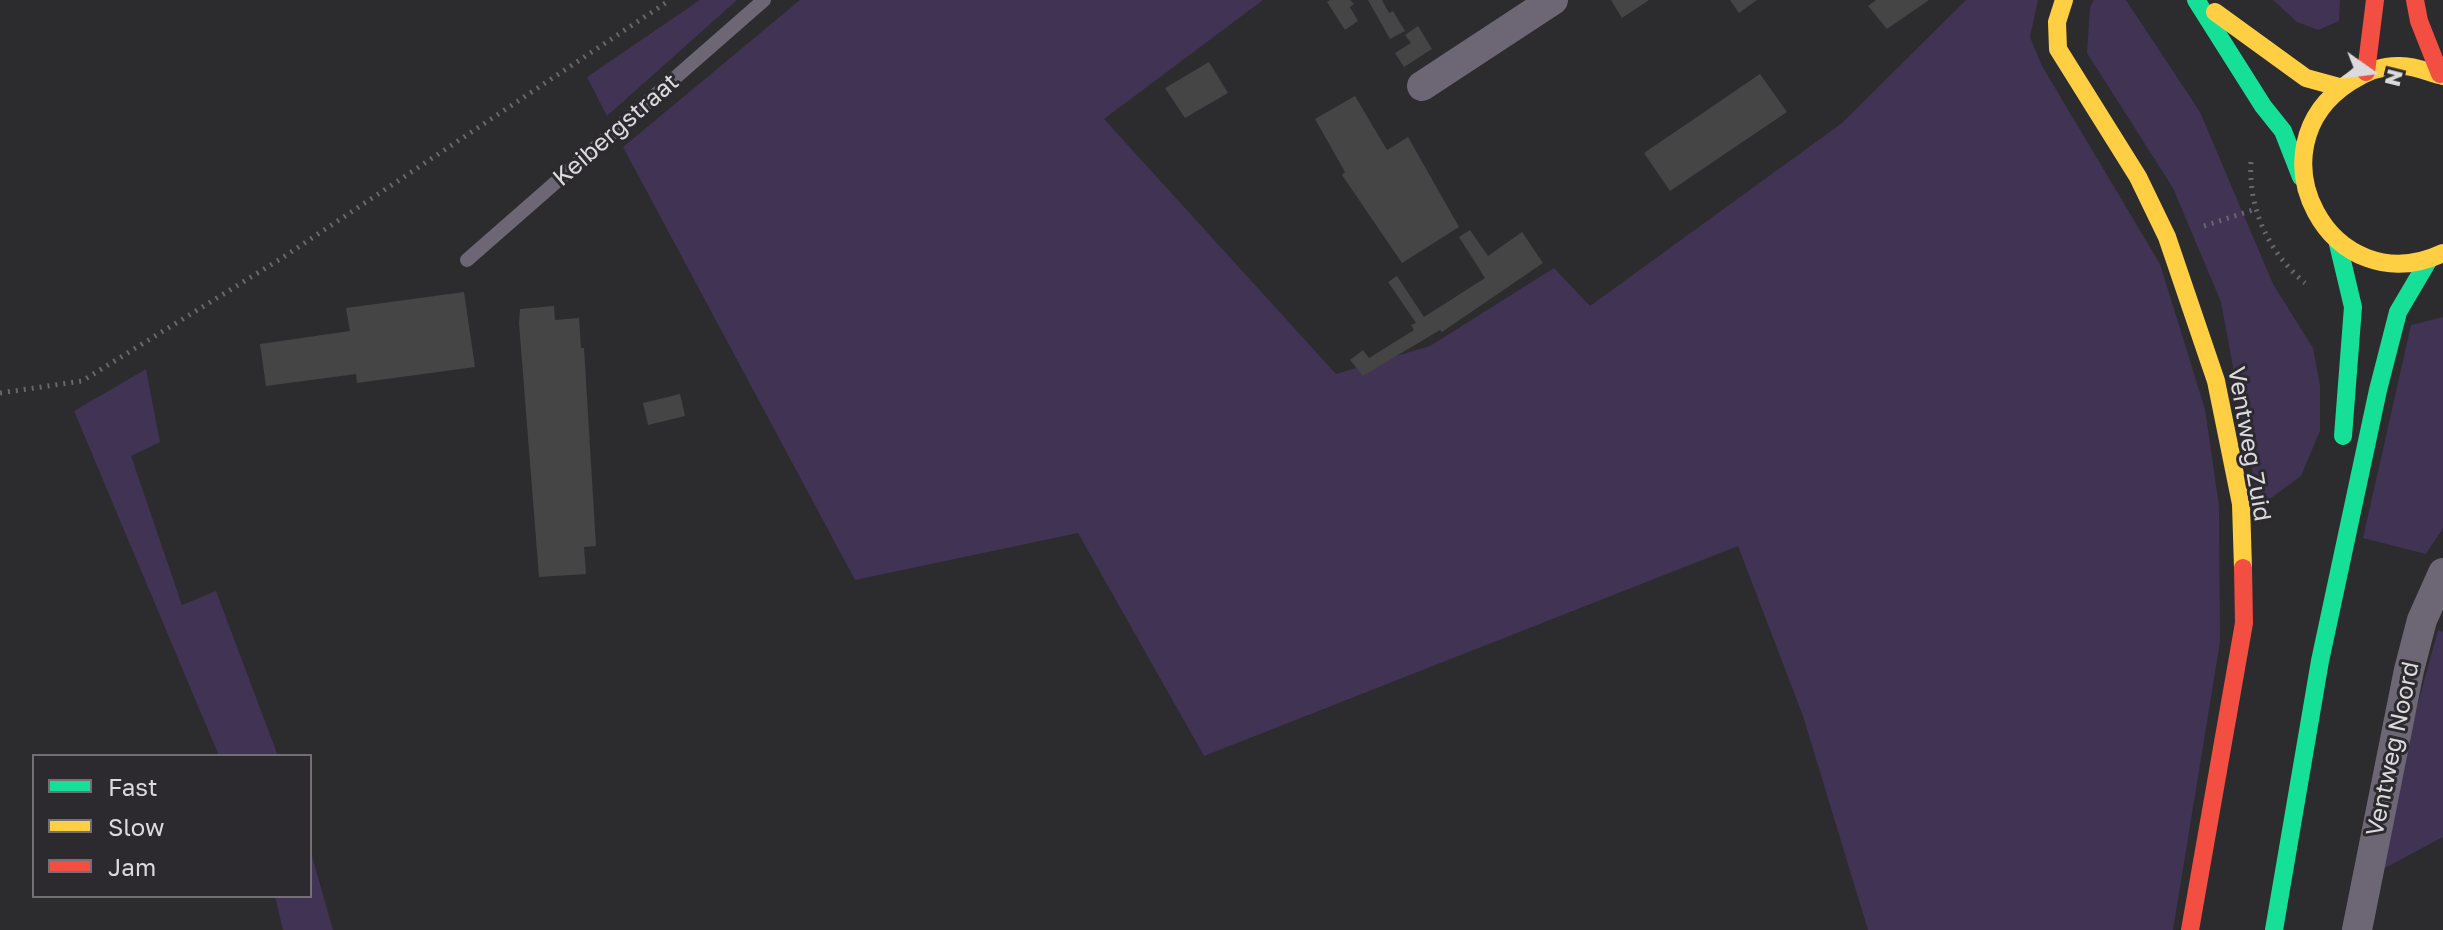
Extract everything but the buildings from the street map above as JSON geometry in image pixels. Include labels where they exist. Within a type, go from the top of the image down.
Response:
[{"type":"main road","name":"Ventweg Zuid","points":[[2064,0],[2057,22],[2058,49],[2073,78],[2138,177],[2167,237],[2216,381],[2241,504],[2244,623],[2190,930]]},
{"type":"main road","points":[[2197,0],[2306,78],[2339,87]]},
{"type":"main road","points":[[2197,0],[2263,106],[2283,131],[2313,214],[2338,244],[2366,259],[2397,265],[2436,257]]},
{"type":"main road","points":[[2366,72],[2375,0]]},
{"type":"main road","points":[[2415,0],[2419,21],[2441,75]]},
{"type":"main road","points":[[2301,177],[2303,143],[2316,112],[2339,87],[2366,72],[2403,66],[2441,75]]},
{"type":"main road","points":[[2338,244],[2353,307],[2341,457]]},
{"type":"main road","points":[[2274,930],[2320,661],[2378,390],[2398,312],[2436,257]]},
{"type":"main road","points":[[2320,661],[2338,488]]},
{"type":"street","points":[[1422,86],[1553,0]]},
{"type":"street","name":"Ventweg Noord","points":[[2357,930],[2409,670],[2422,620],[2443,573]]},
{"type":"lane","name":"Keibergstraat","points":[[467,260],[764,0]]},
{"type":"path","points":[[0,393],[82,381],[282,258],[670,0]]},
{"type":"path","points":[[2251,155],[2250,179],[2256,209],[2275,252],[2302,282],[2315,290]]},
{"type":"path","points":[[2167,237],[2256,209]]},
{"type":"shaded area","points":[[700,0],[737,0],[607,116],[587,77]]},
{"type":"shaded area","points":[[800,0],[1263,0],[1104,119],[1336,374],[1430,346],[1554,268],[1590,306],[1842,123],[1966,0],[2038,0],[2030,37],[2042,66],[2160,264],[2205,409],[2219,506],[2220,642],[2173,930],[1868,930],[1803,716],[1738,546],[1204,756],[1078,533],[855,580],[623,147]]},
{"type":"shaded area","points":[[2094,0],[2126,0],[2200,112],[2273,284],[2313,348],[2320,385],[2320,431],[2301,476],[2259,507],[2221,302],[2173,188],[2087,53],[2090,7]]},
{"type":"shaded area","points":[[2273,0],[2340,0],[2339,21],[2318,30],[2297,22]]},
{"type":"shaded area","points":[[2443,317],[2443,528],[2426,554],[2363,538],[2411,325]]},
{"type":"shaded area","points":[[146,369],[160,442],[131,456],[182,605],[216,591],[277,754],[218,754],[74,411]]},
{"type":"shaded area","points":[[2438,630],[2443,632],[2443,837],[2383,869],[2411,729]]},
{"type":"shaded area","points":[[312,856],[333,930],[283,930],[275,898],[312,898]]},
{"type":"traffic: fast","points":[[2196,0],[2263,106],[2283,131],[2301,177]]},
{"type":"traffic: fast","points":[[2338,244],[2353,307],[2343,436]]},
{"type":"traffic: fast","points":[[2274,930],[2320,661],[2378,390],[2398,312],[2428,261]]},
{"type":"traffic: slow","points":[[2064,0],[2057,22],[2058,49],[2138,177],[2167,237],[2216,381],[2241,504],[2243,568]]},
{"type":"traffic: slow","points":[[2215,12],[2306,78],[2339,87]]},
{"type":"traffic: slow","points":[[2443,76],[2412,67],[2395,66],[2362,75],[2320,110],[2305,144],[2305,179],[2316,212],[2337,240],[2367,258],[2403,264],[2443,253]]},
{"type":"traffic: jam","points":[[2366,72],[2375,0]]},
{"type":"traffic: jam","points":[[2415,0],[2419,21],[2440,74]]},
{"type":"traffic: jam","points":[[2190,930],[2244,623],[2243,568]]}]
